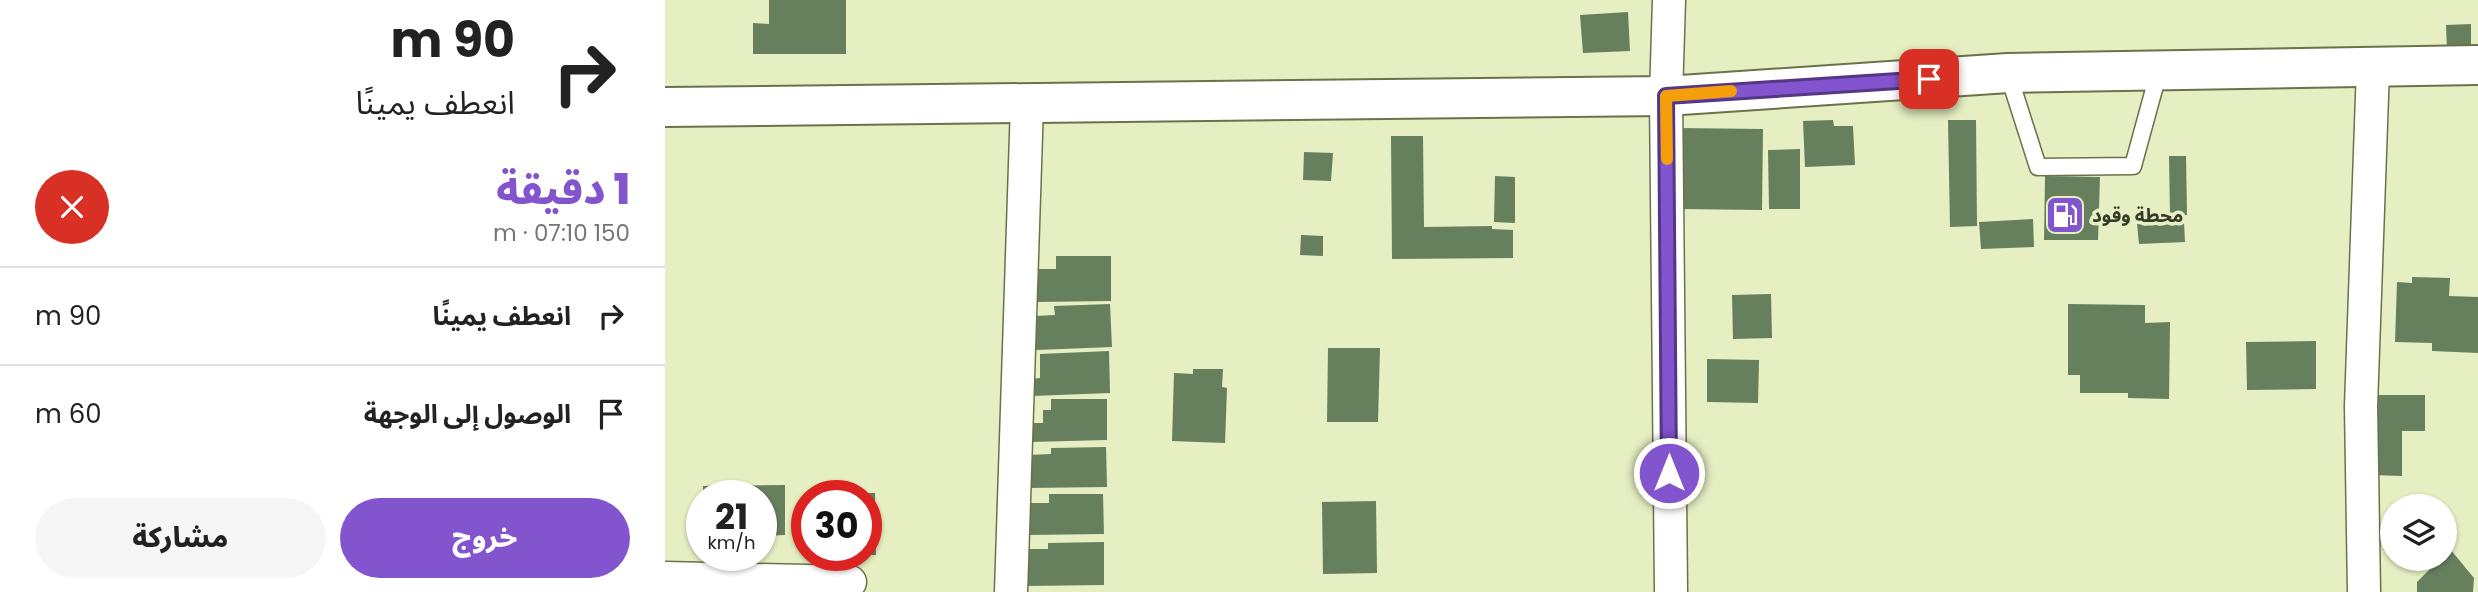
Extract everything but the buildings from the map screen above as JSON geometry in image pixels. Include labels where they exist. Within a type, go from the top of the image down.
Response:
[{"type":"main road","points":[[665,107],[1666,96],[2008,74],[2478,65]]},
{"type":"street","points":[[1669,0],[1666,96],[1671,592]]},
{"type":"street","points":[[2364,592],[2361,406],[2373,68]]},
{"type":"street","points":[[1011,592],[1027,104]]},
{"type":"street","points":[[665,578],[850,582]]},
{"type":"lane","points":[[2008,74],[2038,167],[2133,166],[2159,71]]},
{"type":"slow traffic","points":[[1667,159],[1666,96],[1731,91]]},
{"type":"place","name":"محطة وقود","points":[[2065,215]]},
{"type":"route","points":[[1669,473],[1666,96],[1929,79]]}]
